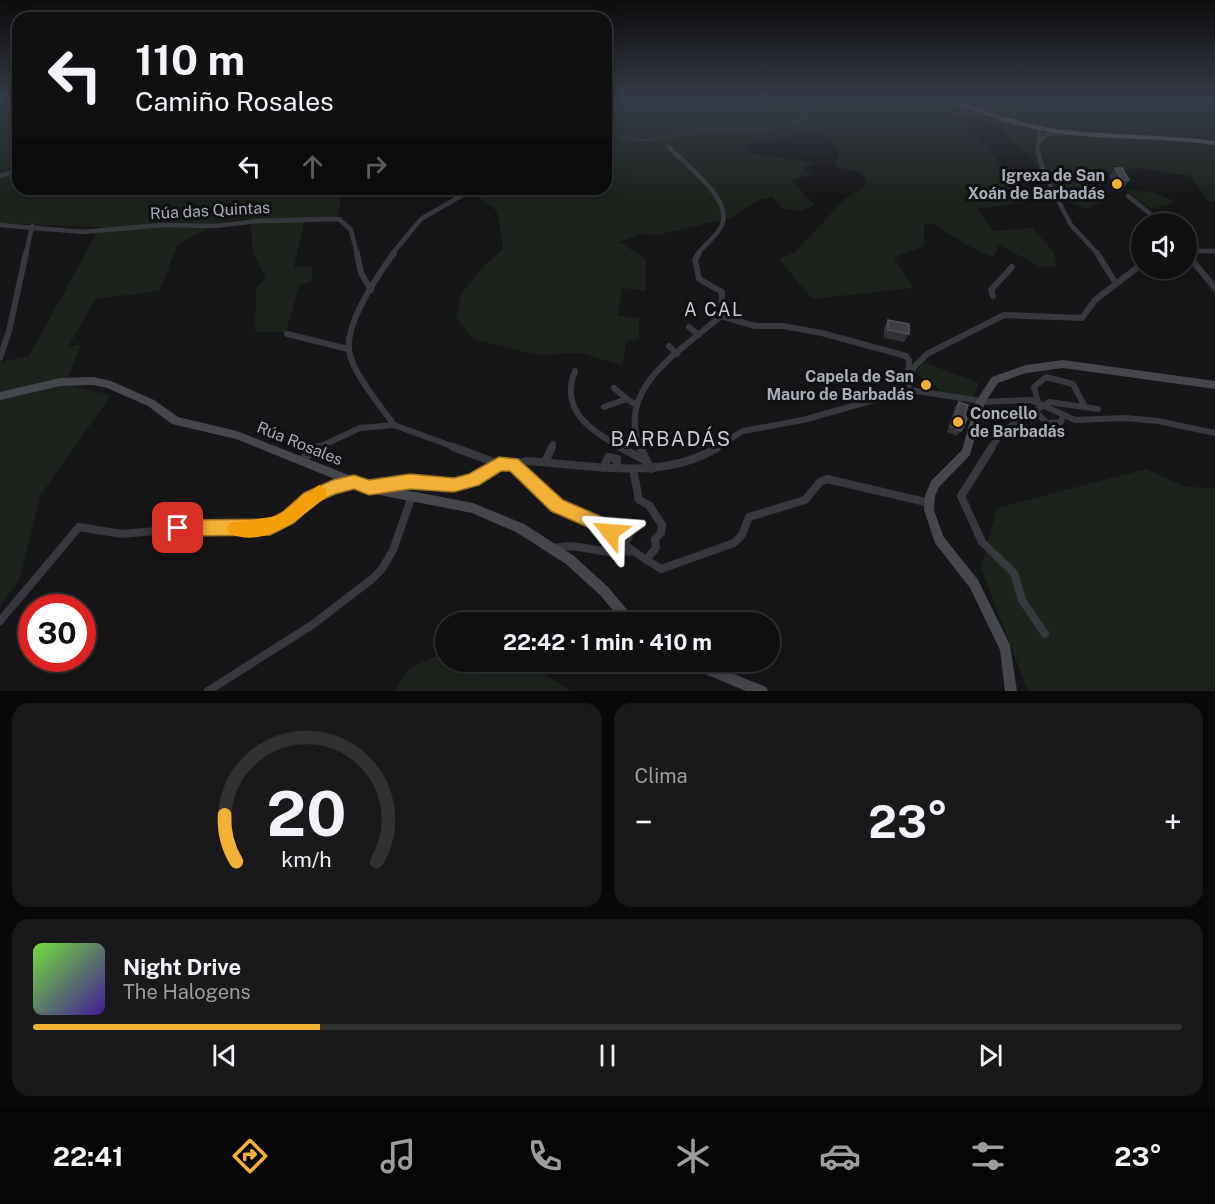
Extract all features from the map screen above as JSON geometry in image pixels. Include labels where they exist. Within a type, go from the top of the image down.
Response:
[{"type":"main road","points":[[1048,132],[1161,136],[1215,143]]},
{"type":"street","points":[[1036,131],[1040,137]]},
{"type":"street","points":[[1048,132],[1040,137],[1037,150],[1045,175],[1071,225],[1100,255],[1115,282]]},
{"type":"street","points":[[651,469],[645,460],[632,418],[636,405],[650,377],[720,316],[722,292],[699,279],[695,260],[704,243],[722,226],[725,208],[718,196],[680,161],[669,147]]},
{"type":"street","points":[[394,425],[348,349],[354,323],[371,290],[402,240],[432,212],[462,195]]},
{"type":"street","points":[[1128,196],[1149,213]]},
{"type":"street","name":"Rúa das Quintas","points":[[0,225],[83,232],[162,225],[215,226],[259,221],[345,220],[351,228],[362,279],[371,290]]},
{"type":"street","points":[[0,358],[9,331],[32,226]]},
{"type":"street","points":[[1197,252],[1215,251]]},
{"type":"street","points":[[1197,266],[1215,288]]},
{"type":"street","points":[[993,296],[990,291],[1012,267]]},
{"type":"street","points":[[909,387],[914,367],[934,350],[1006,315],[1082,318],[1095,300],[1131,271]]},
{"type":"street","points":[[720,316],[755,326],[792,327],[822,333],[906,356],[909,360],[909,387]]},
{"type":"street","points":[[689,327],[699,335]]},
{"type":"street","points":[[287,334],[348,349]]},
{"type":"street","points":[[669,346],[677,354]]},
{"type":"street","points":[[1011,691],[1006,649],[974,584],[939,539],[933,526],[930,503],[935,484],[966,452],[981,402],[988,388],[1001,376],[1049,364],[1073,364],[1215,385]]},
{"type":"street","points":[[575,371],[569,387],[569,396],[592,430],[645,460]]},
{"type":"street","points":[[1041,404],[1034,387],[1046,377],[1073,384],[1085,407]]},
{"type":"street","name":"Rúa Rosales","points":[[0,396],[60,382],[93,381],[133,393],[175,421],[237,435],[369,488],[473,508],[496,516],[551,548],[588,575],[621,612]]},
{"type":"street","points":[[302,460],[322,444],[370,425],[394,425],[499,464],[527,461],[604,468],[608,457],[617,459],[617,468],[651,469],[698,459],[743,431],[803,420],[909,387],[981,402],[1021,400],[1041,404],[1063,415],[1093,422],[1125,418],[1158,421],[1215,433]]},
{"type":"street","points":[[614,388],[636,405]]},
{"type":"street","points":[[604,407],[627,399]]},
{"type":"street","points":[[1045,633],[1022,600],[1014,573],[982,542],[961,496],[999,435],[1015,420],[1036,412],[1041,404],[1051,402],[1098,409]]},
{"type":"street","points":[[1036,412],[1047,423],[1051,431],[1040,436]]},
{"type":"street","points":[[1047,423],[1061,422],[1063,415]]},
{"type":"street","points":[[544,462],[553,444]]},
{"type":"street","points":[[369,488],[410,482],[460,484],[479,477],[499,464]]},
{"type":"street","points":[[513,464],[557,506],[596,523],[661,569],[729,546],[740,538],[749,517],[805,500],[820,482],[827,478],[930,503]]},
{"type":"street","points":[[633,469],[632,478],[639,489],[639,500],[649,505],[653,515],[662,525],[661,533],[655,539],[656,548],[646,560]]},
{"type":"street","points":[[0,621],[79,527],[122,534],[200,527],[270,527],[281,523],[303,503],[322,491],[354,482]]},
{"type":"street","points":[[208,691],[312,625],[372,579],[382,569],[393,550],[412,496]]},
{"type":"street","points":[[625,544],[630,534],[630,525]]},
{"type":"street","points":[[551,548],[559,546],[600,549],[624,554],[633,551]]},
{"type":"street","points":[[715,672],[762,691]]},
{"type":"shaded area","points":[[0,131],[12,131],[12,171],[0,175]]},
{"type":"shaded area","points":[[612,131],[969,131],[982,143],[986,143],[1006,174],[1042,173],[1029,154],[1007,137],[1004,131],[1215,131],[1215,201],[1208,201],[1190,176],[1140,168],[1098,174],[1096,190],[1101,202],[1088,209],[1064,201],[1049,178],[1016,178],[1021,203],[977,209],[993,231],[1032,228],[1054,252],[1057,267],[1041,267],[999,245],[994,257],[972,248],[932,223],[924,225],[924,246],[894,257],[913,288],[812,299],[779,259],[794,253],[846,198],[864,187],[866,181],[861,173],[834,166],[840,153],[828,136],[798,133],[781,139],[747,144],[748,153],[816,163],[804,167],[811,175],[792,180],[814,205],[802,211],[781,208],[772,197],[760,200],[732,217],[658,235],[640,234],[619,242],[646,259],[646,291],[623,288],[617,316],[639,318],[639,339],[627,341],[622,365],[581,353],[537,355],[473,339],[456,317],[461,294],[482,268],[503,249],[498,212],[475,195],[612,195]]},
{"type":"shaded area","points":[[704,131],[648,141],[612,138],[652,139]]},
{"type":"shaded area","points":[[12,174],[12,195],[352,195],[341,197],[338,216],[304,222],[294,267],[313,267],[311,282],[299,285],[286,332],[255,332],[256,288],[266,278],[253,253],[250,218],[220,222],[178,244],[159,291],[95,299],[68,347],[81,345],[65,385],[111,395],[40,496],[20,579],[0,606],[0,362],[29,356],[100,227],[0,223],[0,178]]},
{"type":"shaded area","points":[[1132,190],[1155,193],[1176,202],[1150,209],[1128,192]]},
{"type":"shaded area","points":[[923,362],[979,383],[973,398],[941,393],[930,379],[924,382],[916,372]]},
{"type":"shaded area","points":[[1146,469],[1186,487],[1215,488],[1215,691],[1028,691],[981,568],[997,508]]},
{"type":"shaded area","points":[[435,657],[435,672],[540,672],[571,691],[394,691],[410,668]]},
{"type":"building","points":[[1115,168],[1122,168],[1129,180],[1122,180]]},
{"type":"building","points":[[888,320],[909,324],[909,334],[888,330]]},
{"type":"building","points":[[959,402],[968,405],[965,415],[967,419],[961,431],[952,427]]},
{"type":"slow traffic","points":[[235,528],[255,529],[281,523],[303,503],[319,493]]},
{"type":"place","name":"Igrexa de San Xoán de Barbadás","points":[[1117,184]]},
{"type":"place","name":"Capela de San Mauro de Barbadás","points":[[926,385]]},
{"type":"place","name":"Concello de Barbadás","points":[[958,422]]},
{"type":"district","name":"A CAL","points":[[714,310]]},
{"type":"district","name":"BARBADÁS","points":[[671,439]]},
{"type":"route","points":[[178,528],[255,529],[270,527],[281,523],[303,503],[322,491],[354,482],[369,488],[390,483],[410,482],[454,485],[473,480],[499,464],[513,464],[557,506],[592,521],[610,532]]}]
